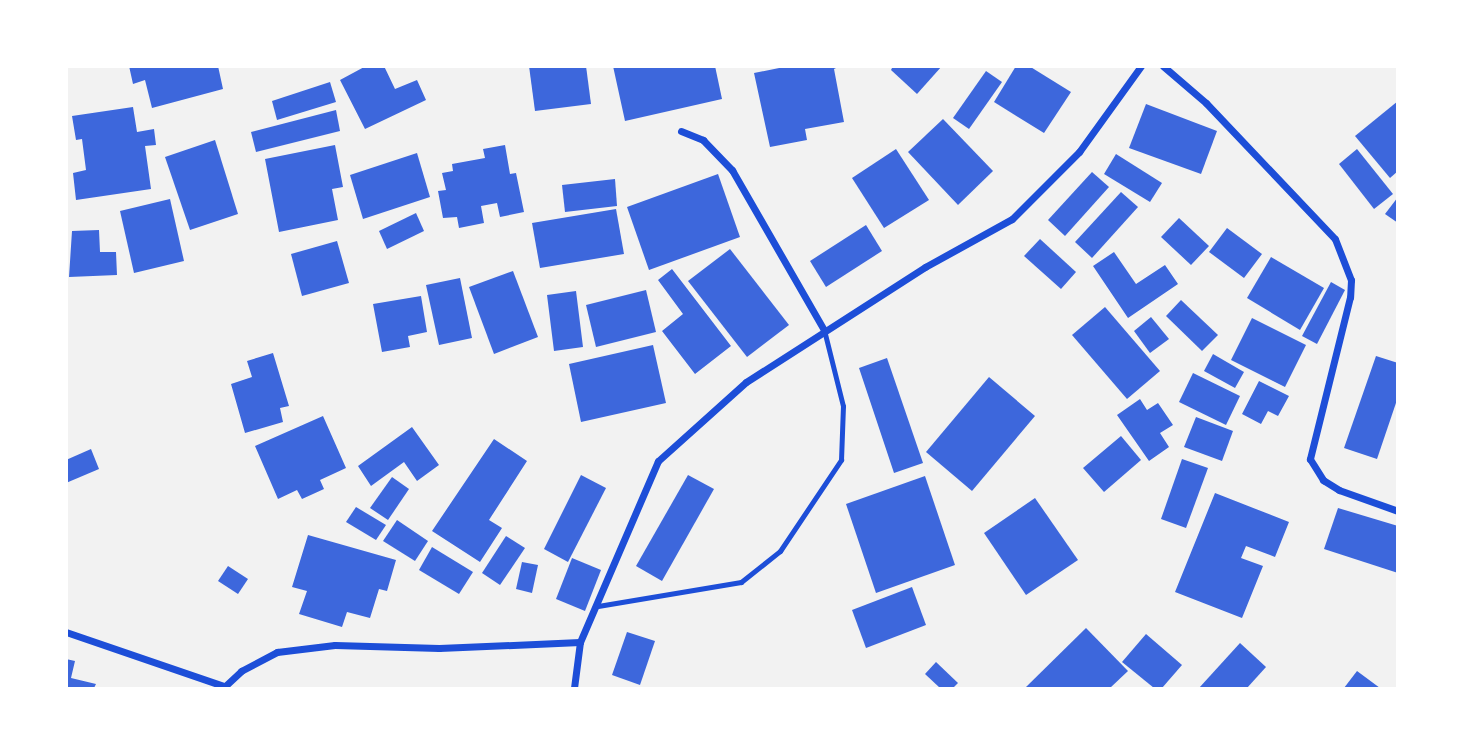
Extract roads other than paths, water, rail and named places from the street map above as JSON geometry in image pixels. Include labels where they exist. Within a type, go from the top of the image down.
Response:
[{"type":"street","points":[[574,688],[580,642],[598,606],[640,494],[658,461],[746,382],[824,330],[1012,219],[1079,152],[1141,66]]},
{"type":"street","points":[[1163,66],[1206,103],[1335,239],[1351,280],[1350,298],[1310,459],[1323,480],[1339,491],[1398,511]]},
{"type":"street","points":[[681,131],[703,141],[732,170],[824,330]]},
{"type":"street","points":[[66,632],[224,687],[240,671],[277,652],[335,645],[439,648],[580,642]]},
{"type":"lane","points":[[598,606],[741,582],[780,551],[841,460],[844,406],[824,330]]}]
